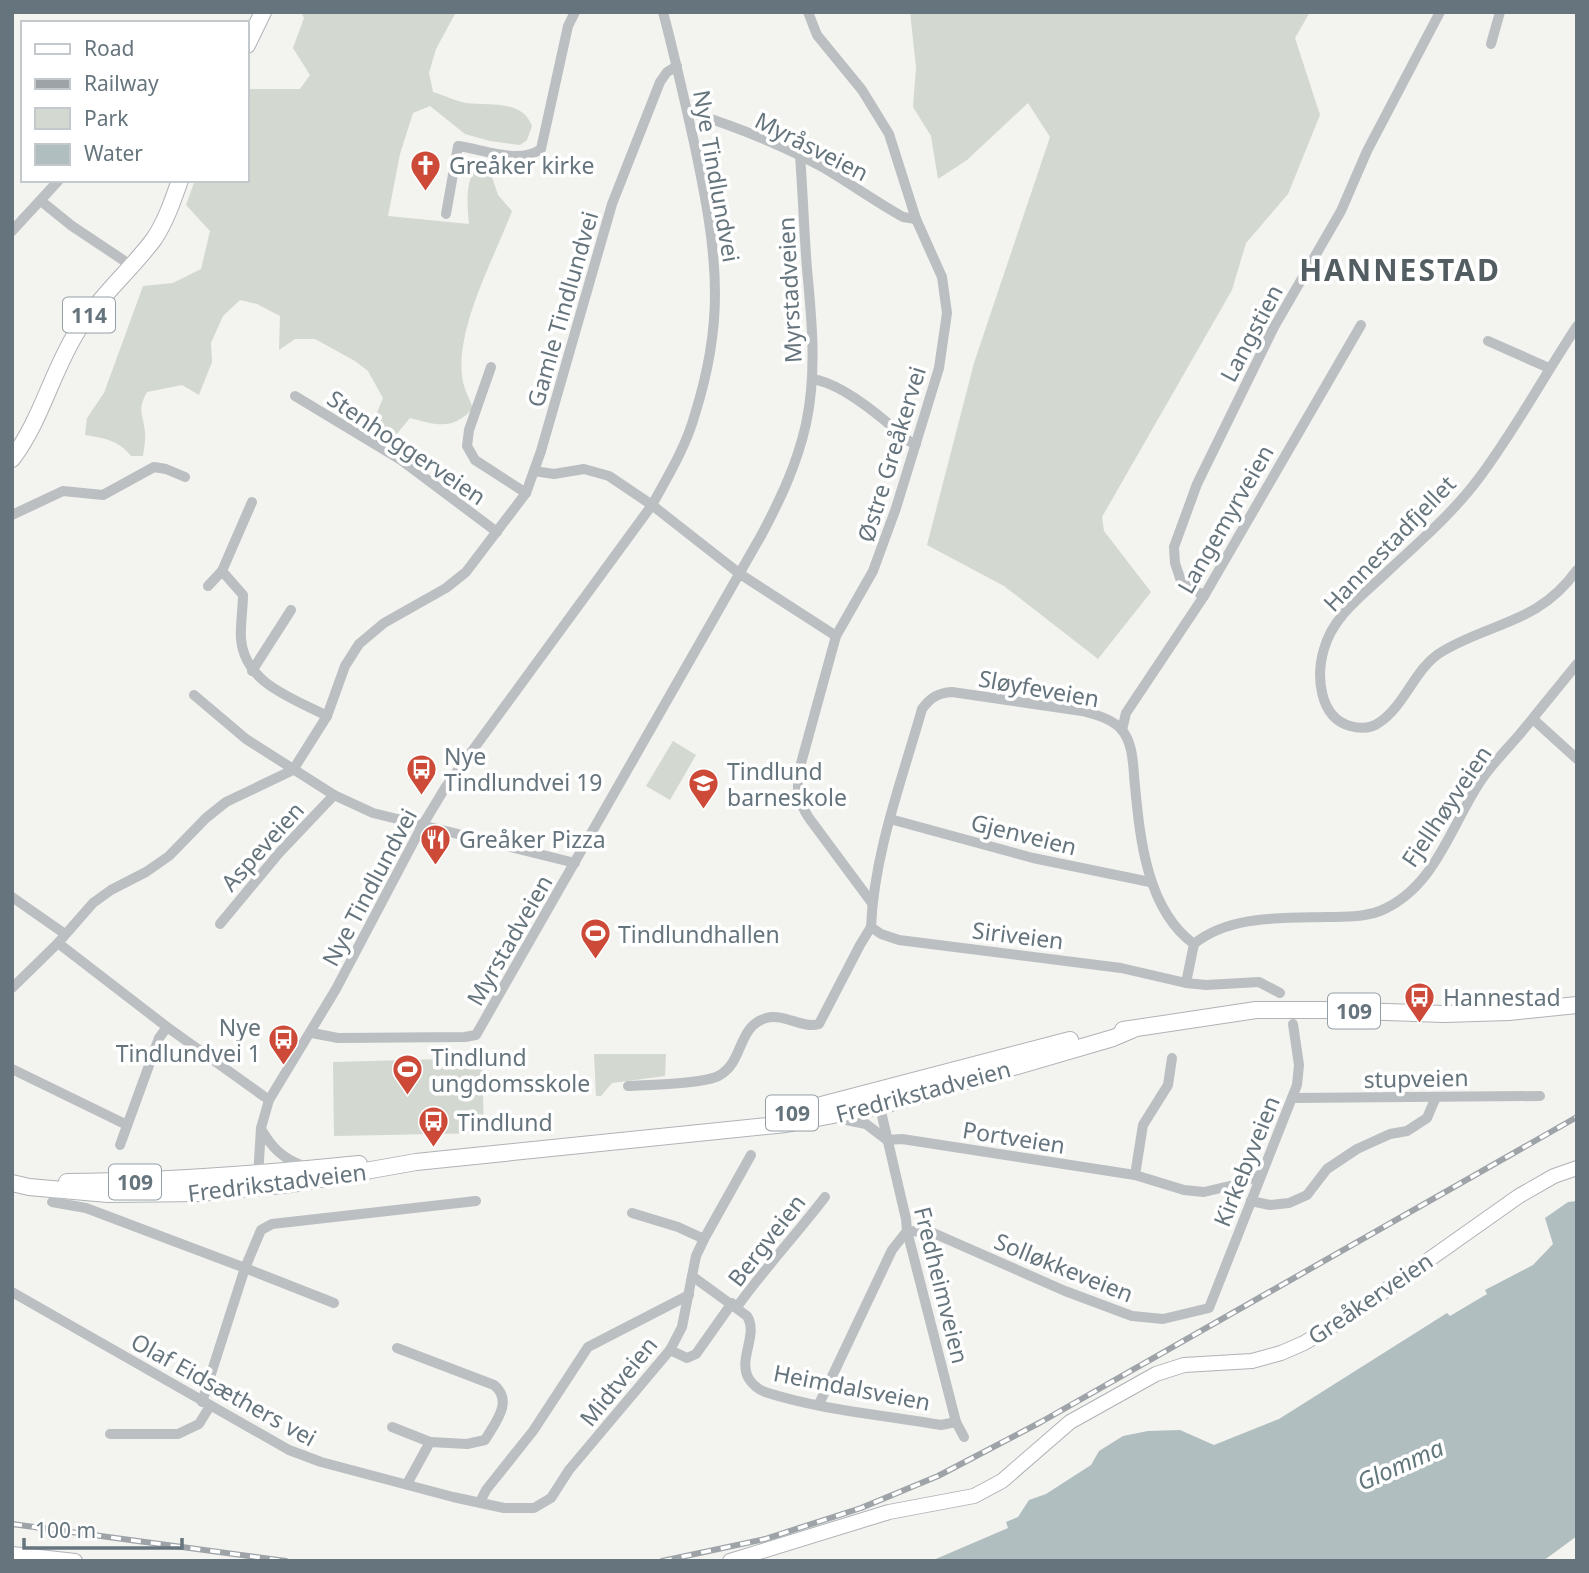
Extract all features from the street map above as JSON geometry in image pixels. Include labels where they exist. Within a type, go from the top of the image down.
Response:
[{"type":"main road","points":[[248,44],[263,12]]},
{"type":"main road","name":"114","points":[[12,459],[41,411],[79,329],[153,240],[164,221],[179,182]]},
{"type":"main road","name":"Fredrikstadveien","points":[[12,1181],[79,1192],[128,1195],[200,1193],[311,1169],[382,1161],[416,1162],[749,1129],[827,1117],[1060,1042],[1111,1031],[1256,1010],[1444,1014],[1508,1012],[1577,1005]]},
{"type":"main road","name":"Fredrikstadveien","points":[[708,1131],[878,1099]]},
{"type":"main road","name":"Fredrikstadveien","points":[[259,1181],[384,1170],[416,1162]]},
{"type":"main road","name":"Greåkerveien","points":[[730,1561],[888,1513],[974,1496],[1002,1481],[1070,1422],[1156,1374],[1184,1365],[1252,1361],[1282,1353],[1304,1343],[1352,1314],[1519,1196],[1554,1176],[1577,1168]]},
{"type":"main road","points":[[12,1554],[75,1561]]},
{"type":"street","points":[[446,214],[458,146],[517,156],[533,155],[541,149],[568,26],[575,12]]},
{"type":"street","name":"Nye Tindlundvei","points":[[259,1181],[261,1128],[269,1100],[312,1033],[422,826],[445,788],[652,505],[677,460],[695,415],[707,368],[714,319],[715,275],[687,111],[663,12]]},
{"type":"street","name":"Østre Greåkervei","points":[[808,12],[817,35],[862,90],[889,134],[916,219],[943,277],[947,313],[939,368],[882,551],[836,636],[800,767],[797,795],[800,804],[872,903]]},
{"type":"street","name":"Langstien","points":[[1204,596],[1181,581],[1175,563],[1174,547],[1197,484],[1274,327],[1342,211],[1367,151],[1440,12]]},
{"type":"street","points":[[1491,44],[1500,12]]},
{"type":"street","name":"Gamle Tindlundvei","points":[[293,770],[327,716],[345,666],[359,644],[384,623],[446,588],[466,572],[526,492],[617,191],[660,82],[667,72],[677,66]]},
{"type":"street","name":"Myråsveien","points":[[687,111],[721,122],[800,156],[903,217],[916,219]]},
{"type":"street","name":"Myrstadveien","points":[[312,1033],[338,1038],[476,1035],[740,574],[784,492],[806,422],[812,379],[813,335],[800,156]]},
{"type":"street","points":[[12,231],[57,182]]},
{"type":"street","points":[[41,201],[72,226],[123,260]]},
{"type":"street","name":"Langemyrveien","points":[[1122,730],[1126,713],[1204,596],[1361,325]]},
{"type":"street","name":"Hannestadfjellet","points":[[1577,326],[1478,479],[1422,539],[1338,619],[1323,651],[1320,671],[1326,707],[1335,718],[1346,725],[1368,728],[1379,723],[1394,710],[1427,664],[1440,652],[1527,614],[1562,589],[1577,570]]},
{"type":"street","points":[[1488,341],[1549,368]]},
{"type":"street","points":[[491,367],[469,430],[467,446],[475,460],[526,492]]},
{"type":"street","points":[[812,379],[839,389],[883,419],[908,441],[916,444]]},
{"type":"street","name":"Stenhoggerveien","points":[[295,396],[401,460],[497,532]]},
{"type":"street","points":[[12,515],[63,491],[103,495],[154,467],[185,477]]},
{"type":"street","points":[[534,471],[554,474],[584,469],[609,476],[652,505],[740,574],[836,636]]},
{"type":"street","points":[[208,586],[222,571],[252,502]]},
{"type":"street","points":[[222,571],[243,595],[241,641],[252,671],[265,684],[327,716]]},
{"type":"street","points":[[252,671],[291,610]]},
{"type":"street","name":"Fjellhøyveien","points":[[1194,944],[1206,934],[1223,928],[1268,919],[1353,917],[1379,911],[1394,903],[1415,886],[1443,852],[1482,779],[1577,664]]},
{"type":"street","name":"Sløyfeveien","points":[[872,903],[890,820],[922,709],[931,698],[953,692],[1082,711],[1094,714],[1122,730],[1130,749],[1138,822],[1150,882],[1182,935],[1194,944]]},
{"type":"street","points":[[194,695],[246,739],[293,770],[334,795],[373,813],[575,863]]},
{"type":"street","points":[[1533,719],[1577,759]]},
{"type":"street","points":[[12,988],[93,903],[169,856],[206,818],[226,802],[293,770]]},
{"type":"street","name":"Aspeveien","points":[[220,924],[279,853],[334,795]]},
{"type":"street","name":"Gjenveien","points":[[890,820],[1033,858],[1150,882]]},
{"type":"street","points":[[12,897],[167,1027],[269,1100]]},
{"type":"street","points":[[628,1086],[715,1078],[729,1069],[748,1028],[766,1018],[782,1017],[813,1026],[819,1024],[871,927],[872,903]]},
{"type":"street","name":"Siriveien","points":[[871,927],[881,934],[899,940],[1121,968],[1186,983]]},
{"type":"street","points":[[1194,944],[1186,983],[1206,985],[1259,982],[1280,993]]},
{"type":"street","name":"Kirkebyveien","points":[[1209,1308],[1297,1085],[1299,1065],[1293,1024]]},
{"type":"street","points":[[120,1145],[159,1038],[167,1027]]},
{"type":"street","points":[[1135,1175],[1143,1125],[1168,1085],[1172,1058]]},
{"type":"street","points":[[12,1069],[127,1125]]},
{"type":"street","name":"stupveien","points":[[1292,1098],[1540,1096]]},
{"type":"street","points":[[1251,1201],[1270,1205],[1289,1203],[1307,1195],[1326,1169],[1357,1149],[1390,1134],[1407,1131],[1427,1118],[1436,1097]]},
{"type":"street","name":"Fredheimveien","points":[[878,1099],[907,1231],[956,1422],[964,1437]]},
{"type":"street","points":[[827,1117],[866,1124],[887,1140]]},
{"type":"street","points":[[261,1128],[281,1156],[311,1169]]},
{"type":"street","name":"Portveien","points":[[887,1140],[902,1139],[1135,1175],[1184,1190],[1204,1192],[1238,1184],[1260,1175]]},
{"type":"street","points":[[735,1305],[692,1276],[696,1256],[704,1239],[751,1155]]},
{"type":"street","name":"Bergveien","points":[[670,1350],[687,1358],[695,1354],[764,1270],[790,1243],[825,1197]]},
{"type":"street","points":[[110,1434],[178,1434],[199,1424],[245,1268],[261,1230],[272,1224],[476,1201]]},
{"type":"street","points":[[52,1202],[86,1208],[334,1303]]},
{"type":"street","points":[[632,1213],[678,1227],[704,1239]]},
{"type":"street","points":[[819,1405],[892,1250],[907,1231]]},
{"type":"street","name":"Solløkkeveien","points":[[907,1231],[931,1232],[1065,1291],[1132,1316],[1163,1319],[1209,1308]]},
{"type":"street","name":"Midtveien","points":[[551,1498],[569,1470],[670,1350],[682,1327],[692,1276]]},
{"type":"street","name":"Olaf Eidsæthers vei","points":[[12,1292],[289,1450],[321,1462],[453,1497],[519,1509],[534,1508],[551,1498]]},
{"type":"street","points":[[481,1502],[486,1490],[533,1432],[589,1347],[689,1295]]},
{"type":"street","name":"Heimdalsveien","points":[[735,1305],[752,1323],[744,1368],[750,1381],[762,1391],[819,1405],[941,1424],[956,1422]]},
{"type":"street","points":[[392,1427],[430,1442],[467,1444],[485,1440],[501,1412],[504,1399],[502,1391],[494,1385],[397,1348]]},
{"type":"street","points":[[407,1483],[430,1442]]},
{"type":"green space","points":[[301,12],[456,12],[436,49],[429,73],[433,92],[466,103],[513,108],[521,111],[532,126],[527,140],[520,145],[490,141],[465,134],[430,106],[413,113],[400,154],[388,216],[469,224],[467,201],[470,179],[477,164],[487,162],[498,195],[512,211],[477,296],[464,341],[461,362],[463,382],[473,408],[451,423],[436,424],[410,418],[391,441],[369,432],[383,398],[368,371],[315,339],[295,339],[279,350],[280,316],[257,304],[240,300],[223,316],[211,343],[212,362],[199,395],[182,385],[147,392],[141,408],[145,435],[143,456],[131,456],[116,443],[85,435],[87,418],[104,393],[143,286],[173,283],[201,269],[210,231],[186,205],[194,182],[248,182],[248,89],[300,89],[310,75],[293,48],[304,18]]},
{"type":"green space","points":[[910,12],[1310,12],[1295,38],[1320,115],[1288,194],[1246,243],[1232,290],[1102,517],[1104,531],[1151,592],[1098,659],[1004,586],[927,545],[974,363],[1050,137],[1028,103],[967,160],[938,179],[931,136],[913,107],[916,67]]},
{"type":"green space","points":[[673,741],[696,755],[670,800],[646,786]]},
{"type":"green space","points":[[594,1054],[666,1054],[665,1076],[612,1083],[601,1096],[596,1096]]},
{"type":"green space","name":"Tindlund ungdomsskole","points":[[482,1058],[484,1133],[334,1136],[333,1062]]},
{"type":"water","name":"Glomma","points":[[1577,1201],[1577,1536],[1543,1561],[931,1561],[1008,1528],[1006,1522],[1018,1517],[1029,1500],[1046,1494],[1091,1465],[1099,1451],[1123,1436],[1148,1431],[1180,1430],[1214,1445],[1279,1419],[1447,1313],[1450,1316],[1487,1294],[1485,1290],[1533,1265],[1553,1244],[1545,1218],[1568,1202]]},
{"type":"railway","points":[[662,1561],[765,1539],[861,1508],[938,1476],[1041,1422],[1577,1117]]},
{"type":"railway","points":[[12,1524],[286,1561]]},
{"type":"place","name":"Greåker kirke","points":[[426,192]]},
{"type":"place","name":"Nye Tindlundvei 19","points":[[421,796]]},
{"type":"place","name":"Tindlund barneskole","points":[[704,811]]},
{"type":"place","name":"Greåker Pizza","points":[[436,866]]},
{"type":"place","name":"Tindlundhallen","points":[[595,961]]},
{"type":"place","name":"Hannestad","points":[[1420,1024]]},
{"type":"place","name":"Nye Tindlundvei 1","points":[[284,1067]]},
{"type":"place","name":"Tindlund ungdomsskole","points":[[408,1097]]},
{"type":"place","name":"Tindlund","points":[[434,1149]]},
{"type":"district","name":"HANNESTAD","points":[[1400,269]]}]
